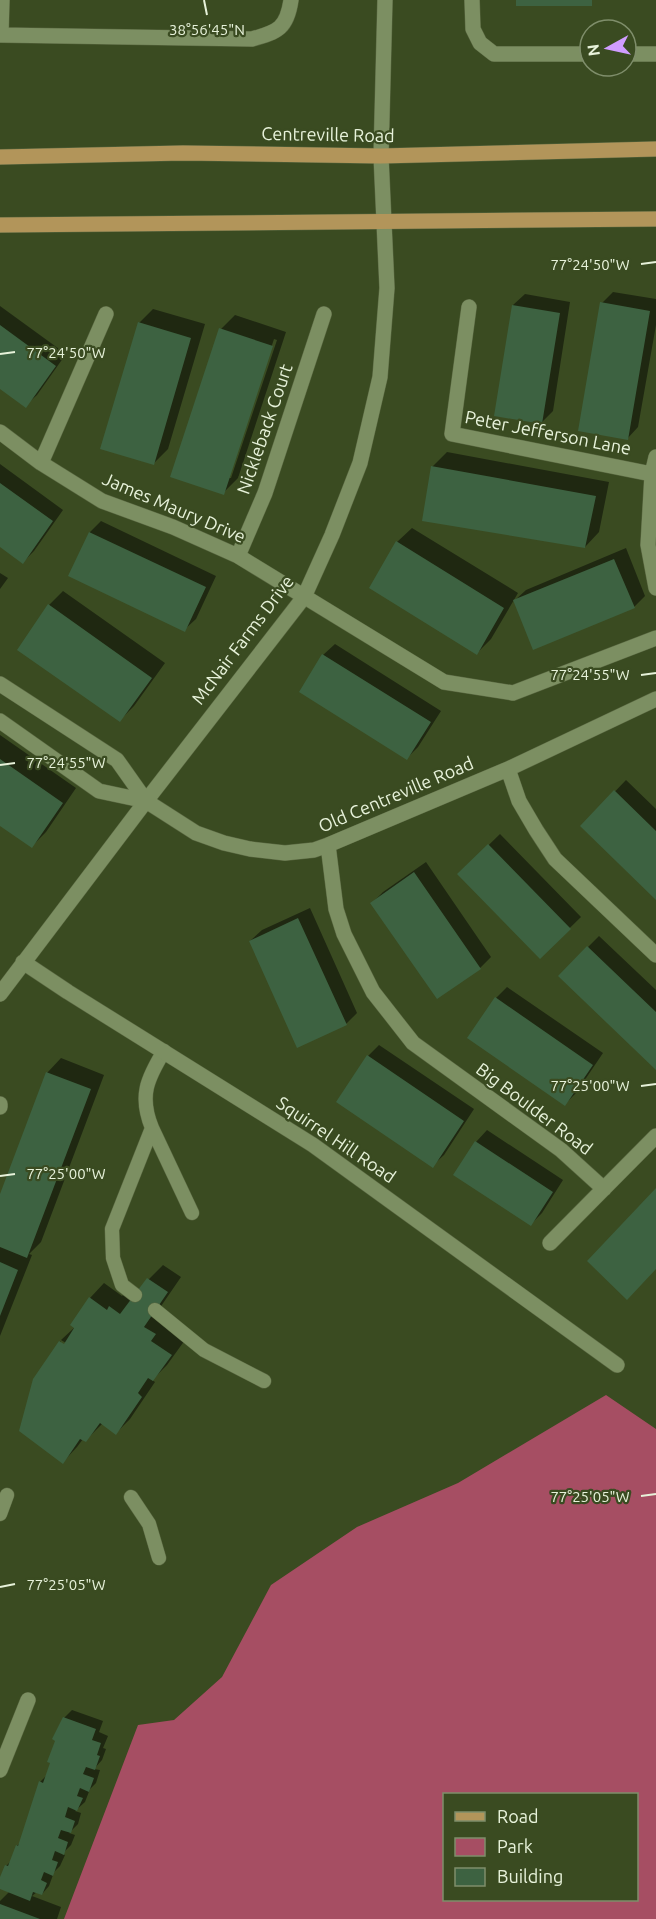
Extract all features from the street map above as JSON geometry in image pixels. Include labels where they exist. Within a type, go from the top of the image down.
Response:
[{"type":"main road","name":"Centreville Road","points":[[0,157],[183,153],[381,156],[656,149]]},
{"type":"main road","points":[[0,225],[656,219]]},
{"type":"street","points":[[2,0],[1,35],[252,39],[273,33],[289,17],[291,0]]},
{"type":"street","name":"McNair Farms Drive","points":[[0,994],[304,597],[332,535],[360,463],[380,377],[387,288],[381,156],[385,0]]},
{"type":"street","points":[[472,0],[473,29],[480,43],[494,54],[578,54]]},
{"type":"street","points":[[638,54],[656,54]]},
{"type":"street","name":"Peter Jefferson Lane","points":[[469,307],[452,434],[654,474]]},
{"type":"street","name":"Nickleback Court","points":[[238,555],[265,493],[324,314]]},
{"type":"street","points":[[41,464],[106,315]]},
{"type":"street","name":"James Maury Drive","points":[[0,432],[41,464],[102,501],[173,527],[238,555],[444,682],[513,693],[656,638]]},
{"type":"street","points":[[656,457],[648,545],[656,588]]},
{"type":"street","points":[[0,684],[117,760],[146,801]]},
{"type":"street","name":"Old Centreville Road","points":[[146,801],[196,833],[224,843],[285,853],[314,850],[508,769],[656,699]]},
{"type":"street","points":[[0,721],[99,791],[146,801]]},
{"type":"street","points":[[508,769],[519,801],[555,859],[656,955]]},
{"type":"street","name":"Big Boulder Road","points":[[328,845],[336,909],[344,934],[373,992],[413,1043],[561,1150],[604,1189]]},
{"type":"street","name":"Squirrel Hill Road","points":[[24,962],[313,1145],[617,1365]]},
{"type":"street","points":[[550,1244],[656,1136]]},
{"type":"street","points":[[0,1770],[28,1700]]},
{"type":"lane","points":[[164,1052],[153,1070],[146,1090],[145,1111],[192,1213]]},
{"type":"lane","points":[[135,1295],[122,1285],[113,1258],[112,1229],[152,1128]]},
{"type":"lane","points":[[155,1310],[204,1350],[264,1381]]},
{"type":"lane","points":[[0,1514],[7,1495]]},
{"type":"lane","points":[[131,1497],[149,1524],[159,1558]]},
{"type":"green space","points":[[606,1395],[656,1429],[656,1919],[64,1919],[138,1725],[174,1720],[222,1677],[271,1585],[357,1527],[458,1483]]},
{"type":"building","points":[[516,0],[592,0],[592,6],[516,6]]},
{"type":"building","points":[[600,302],[650,311],[628,440],[578,431]]},
{"type":"building","points":[[512,305],[560,313],[542,424],[494,416]]},
{"type":"building","points":[[138,322],[191,338],[154,465],[100,449]]},
{"type":"building","points":[[0,325],[56,366],[26,408],[0,389]]},
{"type":"building","points":[[219,328],[273,346],[224,495],[170,477]]},
{"type":"building","points":[[431,466],[596,496],[585,548],[422,521]]},
{"type":"building","points":[[0,483],[53,521],[23,564],[0,547]]},
{"type":"building","points":[[89,532],[206,587],[185,632],[68,576]]},
{"type":"building","points":[[396,541],[504,608],[477,655],[369,588]]},
{"type":"building","points":[[614,559],[635,608],[533,650],[513,600]]},
{"type":"building","points":[[48,604],[152,678],[120,722],[17,650]]},
{"type":"building","points":[[322,654],[431,722],[407,760],[299,692]]},
{"type":"building","points":[[0,759],[63,803],[32,848],[0,826]]},
{"type":"building","points":[[614,790],[656,831],[656,900],[580,826]]},
{"type":"building","points":[[488,844],[571,929],[540,959],[457,874]]},
{"type":"building","points":[[414,872],[481,969],[437,999],[370,903]]},
{"type":"building","points":[[298,918],[347,1025],[297,1048],[249,941]]},
{"type":"building","points":[[587,946],[656,1012],[656,1070],[558,976]]},
{"type":"building","points":[[495,997],[593,1065],[565,1106],[467,1038]]},
{"type":"building","points":[[367,1055],[464,1121],[433,1168],[336,1102]]},
{"type":"building","points":[[46,1072],[91,1089],[27,1258],[0,1247],[0,1194]]},
{"type":"building","points":[[475,1141],[553,1192],[531,1226],[453,1175]]},
{"type":"building","points":[[656,1188],[656,1269],[627,1300],[587,1261]]},
{"type":"building","points":[[0,1262],[18,1270],[0,1316]]},
{"type":"building","points":[[147,1278],[168,1292],[144,1327],[156,1334],[151,1341],[172,1355],[153,1381],[148,1378],[138,1393],[142,1397],[116,1435],[100,1423],[86,1442],[80,1439],[63,1464],[19,1431],[33,1379],[59,1341],[64,1344],[74,1328],[70,1325],[89,1297],[107,1310],[109,1306],[120,1314]]},
{"type":"building","points":[[63,1717],[96,1729],[92,1740],[101,1743],[97,1755],[100,1756],[95,1770],[86,1767],[83,1774],[94,1778],[89,1792],[80,1788],[77,1796],[83,1798],[77,1811],[68,1807],[65,1817],[75,1821],[71,1833],[61,1830],[58,1838],[68,1842],[64,1855],[55,1851],[52,1860],[58,1862],[53,1876],[44,1872],[41,1880],[47,1883],[42,1895],[33,1892],[30,1901],[0,1889],[0,1877],[5,1865],[8,1866],[16,1845],[18,1846],[39,1781],[43,1783],[50,1763],[47,1762],[55,1741],[52,1739]]},
{"type":"building","points":[[0,1904],[40,1919],[0,1919]]}]
